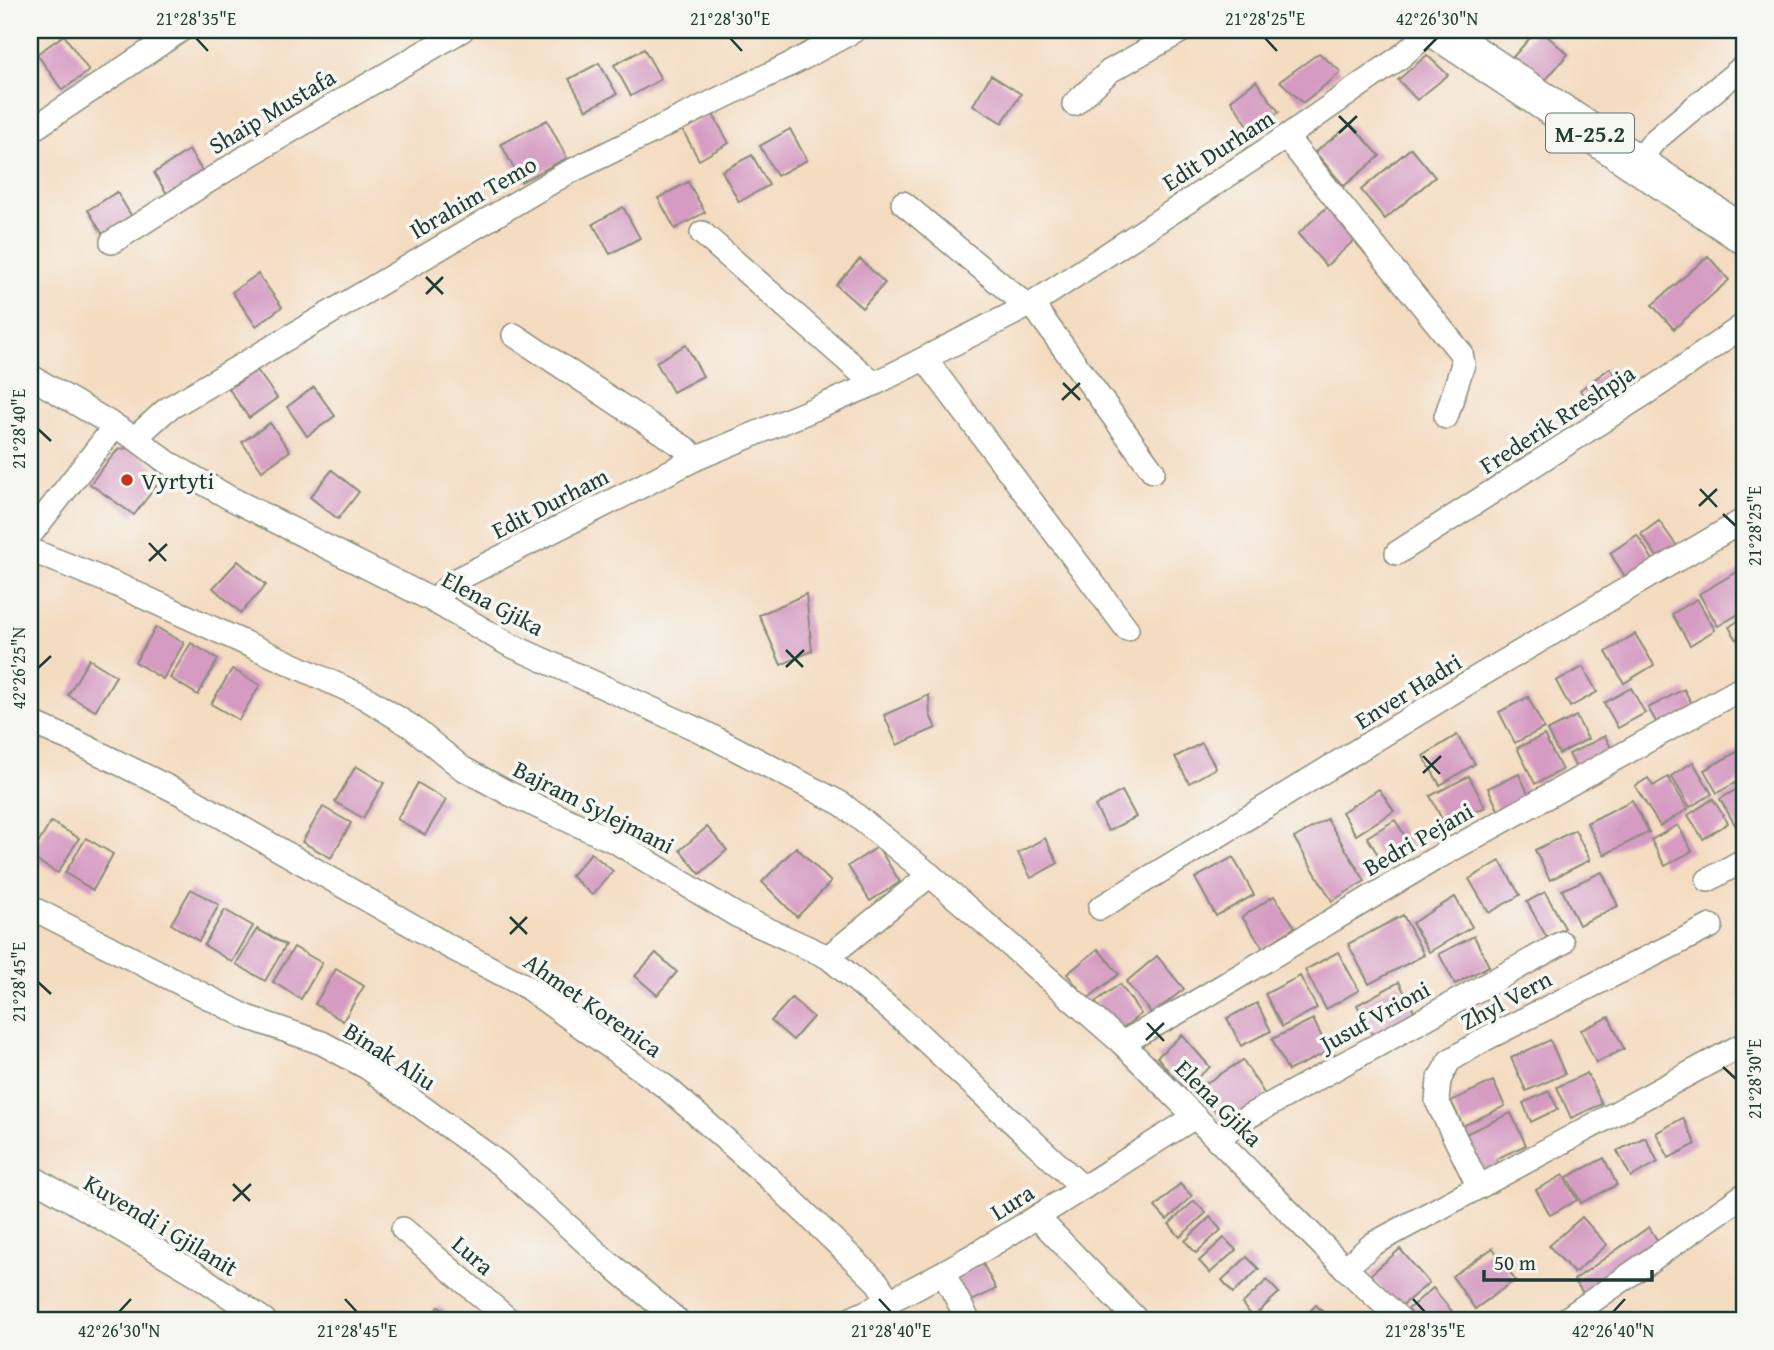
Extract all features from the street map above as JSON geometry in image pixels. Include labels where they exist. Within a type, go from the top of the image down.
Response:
[{"type":"main road","name":"M-25.2","points":[[1446,33],[1744,235]]},
{"type":"street","points":[[30,131],[181,30]]},
{"type":"street","name":"Shaip Mustafa","points":[[112,242],[251,154],[462,30]]},
{"type":"street","name":"Ibrahim Temo","points":[[135,438],[166,410],[565,174],[855,30]]},
{"type":"street","points":[[1074,104],[1110,71],[1183,30]]},
{"type":"street","name":"Edit Durham","points":[[434,601],[454,581],[695,459],[874,384],[1030,305],[1286,137],[1399,58],[1446,33]]},
{"type":"street","points":[[1637,164],[1654,141],[1744,66]]},
{"type":"street","points":[[1286,137],[1461,353],[1463,364],[1446,416]]},
{"type":"street","points":[[903,203],[1030,305],[1153,471]]},
{"type":"street","points":[[702,233],[874,384]]},
{"type":"street","name":"Frederik Rreshpja","points":[[1397,553],[1658,385],[1744,326]]},
{"type":"street","points":[[514,335],[688,450],[695,459]]},
{"type":"street","points":[[925,359],[1127,629]]},
{"type":"street","name":"Elena Gjika","points":[[30,376],[230,498],[434,601],[508,644],[703,732],[842,804],[930,875],[1122,1043],[1345,1268],[1401,1320]]},
{"type":"street","points":[[30,536],[114,426]]},
{"type":"street","name":"Enver Hadri","points":[[1100,908],[1413,719],[1476,678],[1744,520]]},
{"type":"street","name":"Bajram Sylejmani","points":[[30,550],[115,584],[364,698],[412,727],[462,768],[510,794],[616,842],[736,915],[828,957],[909,1025],[1083,1188]]},
{"type":"street","name":"Bedri Pejani","points":[[1122,1043],[1191,1005],[1433,860],[1744,688]]},
{"type":"street","name":"Ahmet Korenica","points":[[30,722],[184,796],[450,947],[525,986],[667,1088],[770,1179],[877,1283],[890,1302]]},
{"type":"street","points":[[1707,880],[1744,860]]},
{"type":"street","points":[[828,957],[930,875]]},
{"type":"street","name":"Binak Aliu","points":[[30,907],[247,1017],[322,1042],[368,1068],[500,1164],[604,1259],[677,1320]]},
{"type":"street","name":"Zhyl Vern","points":[[1479,1187],[1437,1101],[1439,1080],[1449,1061],[1486,1038],[1711,926]]},
{"type":"street","name":"Jusuf Vrioni","points":[[1217,1139],[1242,1120],[1562,943]]},
{"type":"street","points":[[1345,1268],[1373,1244],[1744,1044]]},
{"type":"street","name":"Lura","points":[[849,1320],[944,1274],[1195,1117]]},
{"type":"street","name":"Kuvendi i Gjilanit","points":[[31,1180],[195,1273],[264,1320]]},
{"type":"street","points":[[1565,1320],[1744,1195]]},
{"type":"street","points":[[1038,1217],[1137,1320]]},
{"type":"street","name":"Lura","points":[[403,1229],[509,1320]]},
{"type":"street","points":[[944,1274],[968,1320]]},
{"type":"building","points":[[1537,30],[1568,54],[1543,83],[1513,57]]},
{"type":"building","points":[[64,35],[89,71],[62,90],[37,54]]},
{"type":"building","points":[[644,49],[661,79],[631,96],[614,65]]},
{"type":"building","points":[[1319,53],[1341,72],[1303,103],[1280,81]]},
{"type":"building","points":[[1427,55],[1448,75],[1417,100],[1398,80]]},
{"type":"building","points":[[599,63],[617,94],[586,110],[569,79]]},
{"type":"building","points":[[991,75],[1021,94],[1002,123],[973,105]]},
{"type":"building","points":[[1256,81],[1279,112],[1251,130],[1231,100]]},
{"type":"building","points":[[712,113],[729,143],[699,160],[682,129]]},
{"type":"building","points":[[547,120],[567,158],[521,182],[501,144]]},
{"type":"building","points":[[1351,124],[1380,156],[1344,186],[1315,152]]},
{"type":"building","points":[[790,129],[807,160],[777,176],[760,146]]},
{"type":"building","points":[[1411,148],[1435,177],[1385,219],[1361,190]]},
{"type":"building","points":[[189,150],[206,177],[171,200],[154,173]]},
{"type":"building","points":[[752,155],[769,185],[739,202],[722,171]]},
{"type":"building","points":[[688,182],[705,212],[675,229],[658,198]]},
{"type":"building","points":[[117,192],[135,222],[106,240],[88,210]]},
{"type":"building","points":[[1330,204],[1358,237],[1326,266],[1298,234]]},
{"type":"building","points":[[623,207],[640,238],[610,254],[593,224]]},
{"type":"building","points":[[1708,256],[1729,280],[1674,329],[1652,305]]},
{"type":"building","points":[[860,259],[885,283],[862,308],[836,285]]},
{"type":"building","points":[[258,274],[282,307],[256,326],[232,292]]},
{"type":"building","points":[[686,345],[703,376],[673,392],[656,362]]},
{"type":"building","points":[[1610,368],[1627,394],[1596,413],[1580,390]]},
{"type":"building","points":[[257,370],[277,398],[249,418],[229,389]]},
{"type":"building","points":[[314,387],[335,416],[307,436],[287,407]]},
{"type":"building","points":[[270,423],[290,451],[262,471],[242,442]]},
{"type":"building","name":"Vyrtyti","points":[[131,448],[164,476],[134,515],[90,484],[118,449]]},
{"type":"building","points":[[332,470],[359,492],[338,519],[310,497]]},
{"type":"building","points":[[1659,521],[1679,549],[1661,562],[1641,534]]},
{"type":"building","points":[[1637,535],[1655,563],[1627,580],[1610,553]]},
{"type":"building","points":[[238,561],[266,585],[241,613],[213,588]]},
{"type":"building","points":[[1742,569],[1744,611],[1718,626],[1699,594]]},
{"type":"building","points":[[806,594],[812,651],[781,665],[759,615]]},
{"type":"building","points":[[1697,599],[1715,630],[1690,645],[1672,614]]},
{"type":"building","points":[[1744,617],[1744,651],[1729,627]]},
{"type":"building","points":[[156,627],[184,643],[163,679],[135,662]]},
{"type":"building","points":[[1635,634],[1654,665],[1624,683],[1606,652]]},
{"type":"building","points":[[191,643],[218,659],[198,695],[170,678]]},
{"type":"building","points":[[89,659],[116,676],[95,711],[68,695]]},
{"type":"building","points":[[1583,667],[1597,692],[1570,707],[1556,681]]},
{"type":"building","points":[[232,669],[260,685],[239,720],[211,704]]},
{"type":"building","points":[[1631,688],[1645,713],[1618,728],[1604,703]]},
{"type":"building","points":[[1684,689],[1694,708],[1659,727],[1648,708]]},
{"type":"building","points":[[929,695],[930,715],[936,728],[897,745],[884,715]]},
{"type":"building","points":[[1528,697],[1544,728],[1515,743],[1499,712]]},
{"type":"building","points":[[1576,716],[1588,739],[1559,754],[1547,731]]},
{"type":"building","points":[[1457,735],[1475,764],[1440,785],[1423,756]]},
{"type":"building","points":[[1544,735],[1562,770],[1535,784],[1517,748]]},
{"type":"building","points":[[1605,736],[1614,754],[1578,772],[1569,754]]},
{"type":"building","points":[[1202,743],[1216,768],[1189,783],[1175,757]]},
{"type":"building","points":[[1744,748],[1744,778],[1717,793],[1704,770]]},
{"type":"building","points":[[1693,762],[1712,794],[1690,807],[1671,776]]},
{"type":"building","points":[[356,766],[384,783],[363,818],[335,802]]},
{"type":"building","points":[[1519,774],[1531,800],[1500,814],[1488,788]]},
{"type":"building","points":[[1469,776],[1485,807],[1446,827],[1430,796]]},
{"type":"building","points":[[1668,777],[1688,809],[1660,826],[1635,786],[1648,778],[1653,786]]},
{"type":"building","points":[[418,783],[446,800],[425,835],[397,819]]},
{"type":"building","points":[[1744,785],[1744,840],[1720,799]]},
{"type":"building","points":[[1379,789],[1394,811],[1356,835],[1342,812]]},
{"type":"building","points":[[1122,791],[1136,817],[1108,831],[1095,806]]},
{"type":"building","points":[[1713,799],[1728,823],[1703,839],[1688,815]]},
{"type":"building","points":[[1632,800],[1649,832],[1604,855],[1587,823]]},
{"type":"building","points":[[323,807],[351,823],[331,858],[302,842]]},
{"type":"building","points":[[1327,819],[1365,881],[1332,901],[1294,838]]},
{"type":"building","points":[[1395,820],[1413,849],[1385,866],[1367,837]]},
{"type":"building","points":[[51,822],[79,838],[58,873],[30,857]]},
{"type":"building","points":[[1678,825],[1692,851],[1665,866],[1651,840]]},
{"type":"building","points":[[707,827],[727,850],[700,874],[680,850]]},
{"type":"building","points":[[1575,830],[1590,860],[1550,880],[1535,850]]},
{"type":"building","points":[[86,838],[113,854],[93,890],[65,873]]},
{"type":"building","points":[[1045,838],[1058,863],[1031,878],[1018,853]]},
{"type":"building","points":[[796,847],[831,882],[797,917],[762,882]]},
{"type":"building","points":[[878,847],[900,882],[870,901],[848,866]]},
{"type":"building","points":[[591,853],[613,871],[592,895],[571,876]]},
{"type":"building","points":[[1233,857],[1254,895],[1216,916],[1195,878]]},
{"type":"building","points":[[1500,861],[1520,895],[1489,913],[1469,879]]},
{"type":"building","points":[[1602,872],[1618,906],[1579,925],[1562,890]]},
{"type":"building","points":[[191,889],[219,905],[199,941],[171,924]]},
{"type":"building","points":[[1545,892],[1565,928],[1547,938],[1527,902]]},
{"type":"building","points":[[1274,896],[1295,927],[1263,948],[1242,917]]},
{"type":"building","points":[[1455,897],[1472,927],[1429,952],[1412,923]]},
{"type":"building","points":[[225,910],[253,926],[232,962],[204,945]]},
{"type":"building","points":[[1403,915],[1424,955],[1369,984],[1348,944]]},
{"type":"building","points":[[257,929],[286,945],[265,981],[236,964]]},
{"type":"building","points":[[1474,936],[1489,966],[1455,984],[1439,954]]},
{"type":"building","points":[[294,947],[322,963],[301,999],[273,982]]},
{"type":"building","points":[[1098,949],[1119,974],[1087,999],[1067,974]]},
{"type":"building","points":[[1338,952],[1359,990],[1326,1009],[1305,970]]},
{"type":"building","points":[[656,953],[677,972],[657,995],[635,976]]},
{"type":"building","points":[[1157,956],[1184,989],[1152,1014],[1126,982]]},
{"type":"building","points":[[1744,958],[1744,977],[1737,963]]},
{"type":"building","points":[[336,969],[364,986],[343,1021],[315,1004]]},
{"type":"building","points":[[1300,976],[1317,1008],[1282,1027],[1265,994]]},
{"type":"building","points":[[1399,982],[1415,1013],[1373,1036],[1357,1005]]},
{"type":"building","points":[[1120,984],[1141,1014],[1117,1032],[1095,1002]]},
{"type":"building","points":[[792,998],[813,1017],[793,1040],[771,1021]]},
{"type":"building","points":[[1257,1003],[1271,1031],[1241,1046],[1227,1018]]},
{"type":"building","points":[[1609,1017],[1624,1049],[1596,1063],[1581,1030]]},
{"type":"building","points":[[1313,1019],[1329,1051],[1288,1071],[1272,1039]]},
{"type":"building","points":[[1182,1035],[1210,1067],[1184,1089],[1157,1057]]},
{"type":"building","points":[[1550,1040],[1565,1074],[1526,1091],[1511,1058]]},
{"type":"building","points":[[1243,1060],[1267,1098],[1224,1125],[1200,1087]]},
{"type":"building","points":[[1587,1073],[1602,1104],[1571,1118],[1557,1087]]},
{"type":"building","points":[[1493,1081],[1505,1106],[1463,1126],[1451,1101]]},
{"type":"building","points":[[1549,1091],[1558,1109],[1531,1122],[1523,1103]]},
{"type":"building","points":[[1511,1113],[1526,1145],[1496,1159],[1501,1169],[1482,1178],[1461,1136]]},
{"type":"building","points":[[1683,1118],[1696,1144],[1669,1158],[1656,1133]]},
{"type":"building","points":[[1645,1137],[1658,1162],[1631,1177],[1617,1151]]},
{"type":"building","points":[[1604,1158],[1617,1185],[1581,1203],[1567,1177]]},
{"type":"building","points":[[1563,1175],[1577,1200],[1550,1215],[1536,1190]]},
{"type":"building","points":[[1180,1184],[1192,1196],[1167,1220],[1155,1207]]},
{"type":"building","points":[[1194,1201],[1206,1213],[1180,1237],[1169,1224]]},
{"type":"building","points":[[1210,1217],[1221,1230],[1196,1253],[1185,1241]]},
{"type":"building","points":[[1582,1217],[1607,1245],[1574,1273],[1549,1246]]},
{"type":"building","points":[[1649,1227],[1661,1246],[1586,1297],[1574,1280]]},
{"type":"building","points":[[1224,1238],[1236,1250],[1210,1273],[1199,1261]]},
{"type":"building","points":[[1493,1248],[1515,1280],[1475,1309],[1452,1276]]},
{"type":"building","points":[[1400,1249],[1429,1283],[1399,1308],[1370,1275]]},
{"type":"building","points":[[1247,1257],[1259,1269],[1233,1293],[1222,1280]]},
{"type":"building","points":[[983,1264],[996,1289],[968,1303],[955,1277]]},
{"type":"building","points":[[1267,1280],[1279,1293],[1253,1317],[1242,1304]]},
{"type":"building","points":[[1433,1288],[1455,1315],[1449,1320],[1417,1320],[1408,1309]]},
{"type":"building","points":[[1316,1305],[1331,1320],[1301,1320]]},
{"type":"building","points":[[439,1306],[456,1320],[426,1320]]},
{"type":"building","points":[[1114,1314],[1117,1320],[1102,1320]]},
{"type":"place","name":"Vyrtyti","points":[[127,480]]}]
